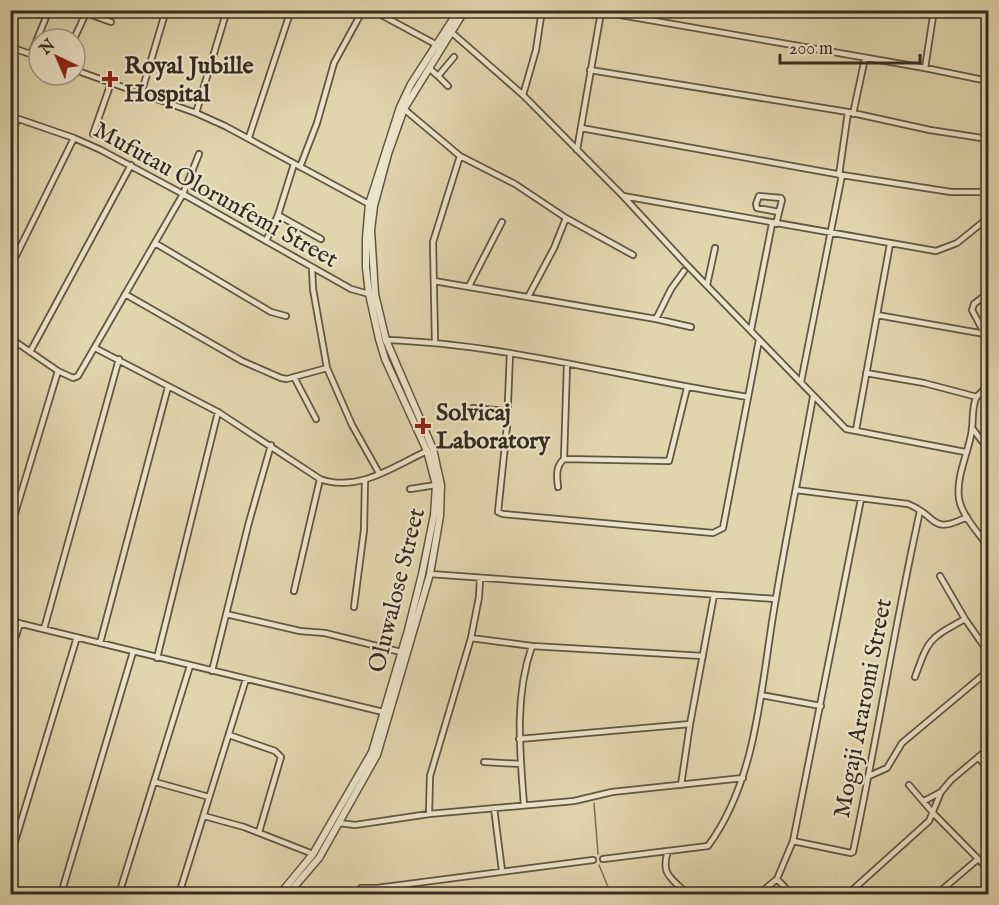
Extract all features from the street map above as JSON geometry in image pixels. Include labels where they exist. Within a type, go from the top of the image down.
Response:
[{"type":"street","points":[[43,27],[50,10]]},
{"type":"street","points":[[141,94],[166,10]]},
{"type":"street","points":[[196,113],[227,10]]},
{"type":"street","points":[[249,137],[291,10]]},
{"type":"street","points":[[300,167],[317,123],[334,63],[363,10]]},
{"type":"street","points":[[372,10],[437,45]]},
{"type":"street","name":"Oluwalose Street","points":[[290,893],[319,858],[377,755],[422,574],[434,515],[436,485],[427,451],[386,359],[369,294],[366,268],[369,204],[404,96],[437,45],[450,31],[459,10]]},
{"type":"street","name":"Oluwalose Street","points":[[280,894],[313,854],[372,752],[383,712],[430,574],[441,516],[441,485],[433,450],[386,340],[375,294],[371,230],[374,206],[388,154],[404,109],[465,10]]},
{"type":"street","points":[[523,95],[536,50],[542,10]]},
{"type":"street","points":[[592,10],[988,81]]},
{"type":"street","points":[[925,68],[934,10]]},
{"type":"street","points":[[577,150],[601,12]]},
{"type":"street","points":[[80,27],[86,15],[111,22]]},
{"type":"street","points":[[450,31],[523,95],[846,429],[965,452]]},
{"type":"street","points":[[10,47],[27,53]]},
{"type":"street","points":[[438,76],[454,57]]},
{"type":"street","points":[[801,382],[831,232],[851,113],[864,58]]},
{"type":"street","points":[[429,68],[448,87]]},
{"type":"street","points":[[590,70],[851,113],[930,130],[988,139]]},
{"type":"street","points":[[87,74],[196,113],[249,137],[369,204]]},
{"type":"street","points":[[93,134],[111,83]]},
{"type":"street","points":[[404,109],[460,156],[514,184],[566,218],[633,255]]},
{"type":"street","name":"Mufutau Olorunfemi Street","points":[[10,116],[74,138],[131,165],[312,268],[351,289],[369,294]]},
{"type":"street","points":[[10,133],[18,119]]},
{"type":"street","points":[[581,128],[840,175],[951,192],[988,192]]},
{"type":"street","points":[[10,267],[74,138]]},
{"type":"street","points":[[10,338],[58,371],[73,378],[78,376],[183,194],[199,154]]},
{"type":"street","points":[[435,341],[433,242],[460,156]]},
{"type":"street","points":[[266,241],[278,215],[294,164]]},
{"type":"street","points":[[30,352],[131,165]]},
{"type":"street","points":[[623,196],[936,251],[957,243],[988,218]]},
{"type":"street","points":[[751,330],[774,224],[779,212],[781,198],[759,196],[756,204],[758,208],[779,212]]},
{"type":"street","points":[[278,215],[321,239]]},
{"type":"street","points":[[528,297],[554,249],[566,218]]},
{"type":"street","points":[[469,286],[502,222]]},
{"type":"street","points":[[155,243],[266,309],[286,316]]},
{"type":"street","points":[[856,430],[890,244]]},
{"type":"street","points":[[707,285],[715,248]]},
{"type":"street","points":[[312,268],[313,290],[327,368],[352,425],[379,473]]},
{"type":"street","points":[[656,319],[671,289],[684,271]]},
{"type":"street","points":[[434,281],[691,327]]},
{"type":"street","points":[[988,293],[974,304],[972,310],[988,340]]},
{"type":"street","points":[[125,294],[242,361],[280,378],[294,377],[327,368]]},
{"type":"street","points":[[877,315],[985,334]]},
{"type":"street","points":[[386,340],[435,341],[510,353],[687,388],[748,397]]},
{"type":"street","points":[[510,353],[498,512],[500,514],[713,533],[723,528],[759,340]]},
{"type":"street","points":[[95,348],[218,412],[320,479],[342,484],[365,480],[427,451]]},
{"type":"street","points":[[44,628],[119,359]]},
{"type":"street","points":[[558,487],[557,473],[559,464],[564,459],[567,364]]},
{"type":"street","points":[[10,530],[58,371]]},
{"type":"street","points":[[866,373],[924,383],[977,397]]},
{"type":"street","points":[[294,377],[316,418]]},
{"type":"street","points":[[988,384],[977,397],[959,492],[959,501],[988,547]]},
{"type":"street","points":[[100,643],[168,387]]},
{"type":"street","points":[[564,459],[669,460],[687,388]]},
{"type":"street","points":[[603,859],[708,846],[729,812],[744,778],[761,695],[813,397]]},
{"type":"street","points":[[473,408],[507,411]]},
{"type":"street","points":[[156,658],[218,412]]},
{"type":"street","points":[[972,428],[988,449]]},
{"type":"street","points":[[212,671],[271,446]]},
{"type":"street","points":[[294,591],[320,479]]},
{"type":"street","points":[[354,607],[364,530],[365,480]]},
{"type":"street","points":[[410,489],[436,485]]},
{"type":"street","points":[[796,490],[908,504],[942,526],[968,517]]},
{"type":"street","points":[[759,894],[777,879],[793,841],[861,499]]},
{"type":"street","name":"Mogaji Araromi Street","points":[[793,841],[853,852],[920,511]]},
{"type":"street","points":[[430,574],[776,599]]},
{"type":"street","points":[[940,576],[965,620],[988,652]]},
{"type":"street","points":[[429,814],[430,776],[471,638],[480,579]]},
{"type":"street","points":[[681,785],[714,595]]},
{"type":"street","points":[[226,614],[300,631],[326,633],[401,652]]},
{"type":"street","points":[[915,677],[925,648],[930,641],[936,635],[965,620]]},
{"type":"street","points":[[10,621],[383,712]]},
{"type":"street","points":[[10,655],[20,623]]},
{"type":"street","points":[[10,858],[77,637]]},
{"type":"street","points":[[471,638],[532,646],[703,656]]},
{"type":"street","points":[[524,805],[519,740],[523,676],[532,646]]},
{"type":"street","points":[[61,894],[133,652]]},
{"type":"street","points":[[120,894],[190,666]]},
{"type":"street","points":[[869,776],[887,768],[902,743],[988,671]]},
{"type":"street","points":[[179,894],[246,679]]},
{"type":"street","points":[[761,695],[821,706]]},
{"type":"street","points":[[519,740],[690,724]]},
{"type":"street","points":[[229,735],[275,751],[281,757],[260,832]]},
{"type":"street","points":[[924,801],[940,792],[988,749]]},
{"type":"street","points":[[978,757],[988,769]]},
{"type":"street","points":[[484,762],[521,764]]},
{"type":"street","points":[[339,823],[355,825],[429,814],[574,801],[612,792],[744,778]]},
{"type":"street","points":[[155,782],[210,796]]},
{"type":"street","points":[[909,785],[988,869]]},
{"type":"street","points":[[848,894],[929,821],[934,813],[940,792]]},
{"type":"street","points":[[494,808],[502,871]]},
{"type":"street","points":[[204,816],[260,832],[313,854]]},
{"type":"street","points":[[668,851],[664,865],[666,872],[687,894]]},
{"type":"street","points":[[937,894],[978,859]]},
{"type":"street","points":[[356,894],[361,888],[377,888],[593,860]]},
{"type":"street","points":[[777,879],[791,894]]},
{"type":"street","points":[[374,894],[377,888]]},
{"type":"street","points":[[290,893],[299,894]]},
{"type":"waterway","points":[[594,803],[598,854]]},
{"type":"waterway","points":[[599,865],[611,894]]},
{"type":"place","name":"Royal Jubille Hospital","points":[[110,79]]},
{"type":"place","name":"Solvicaj Laboratory","points":[[423,426]]}]
